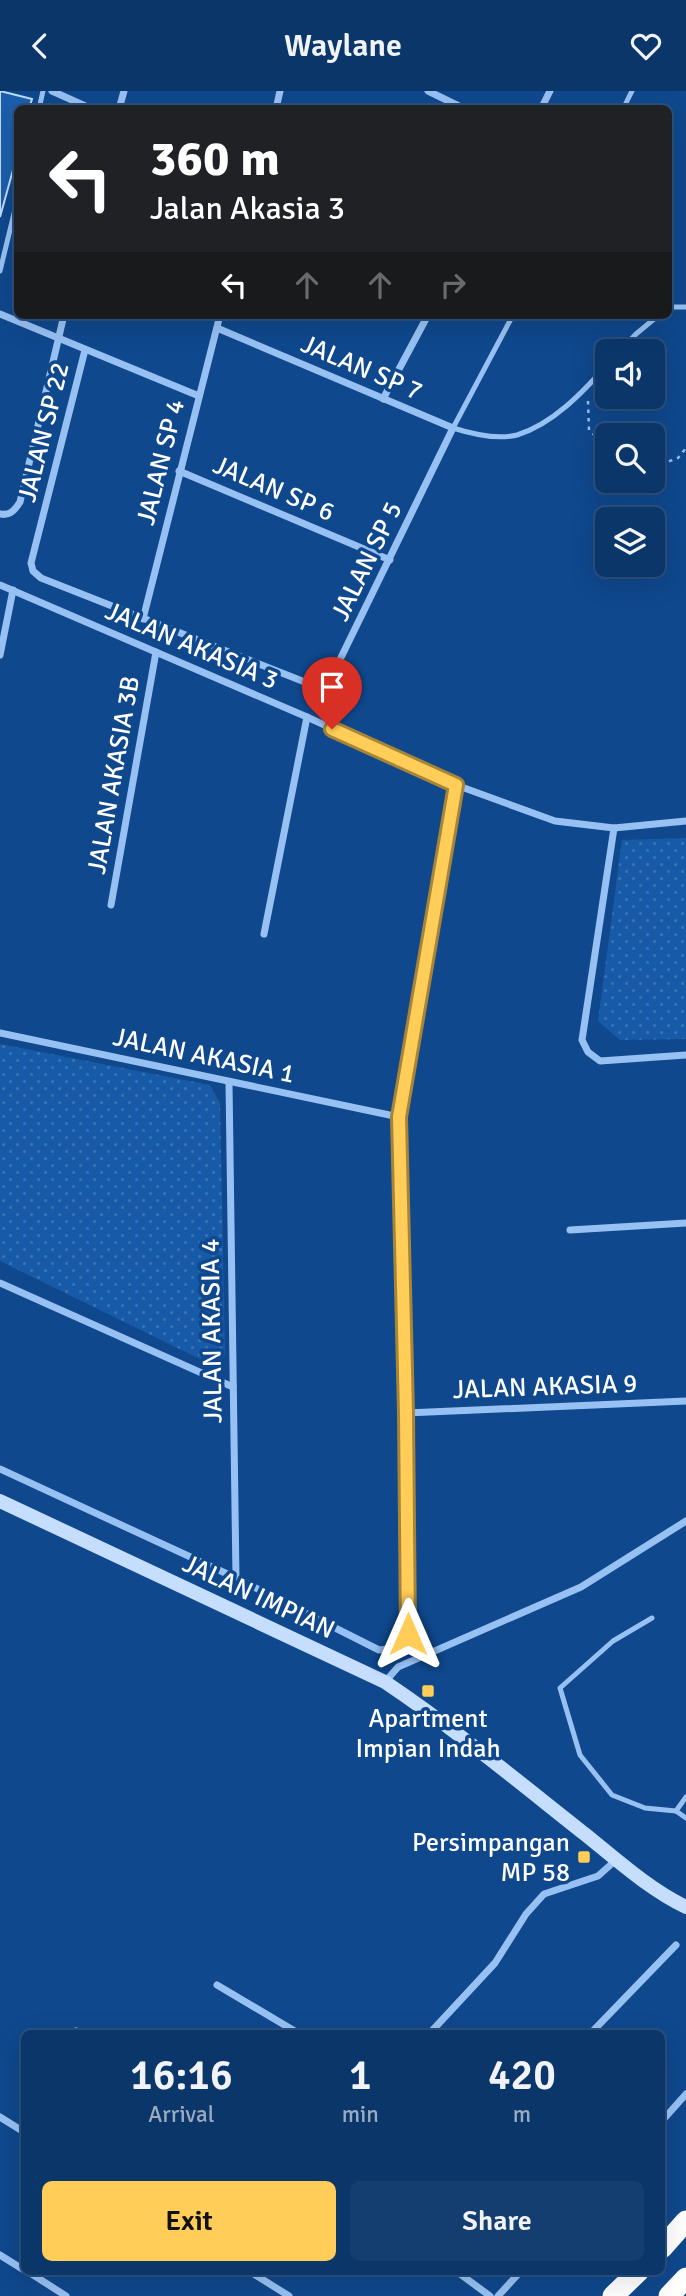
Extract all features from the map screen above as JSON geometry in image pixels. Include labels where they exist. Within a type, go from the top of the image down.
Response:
[{"type":"highway","points":[[665,2245],[686,2221]]},
{"type":"highway","points":[[613,2296],[635,2275]]},
{"type":"highway","points":[[669,2296],[686,2278]]},
{"type":"street","points":[[52,91],[84,105]]},
{"type":"street","points":[[428,91],[458,105]]},
{"type":"street","points":[[0,314],[199,396]]},
{"type":"street","points":[[0,513],[4,515],[15,511],[20,502],[63,319]]},
{"type":"street","name":"JALAN SP 4","points":[[143,619],[219,319]]},
{"type":"street","points":[[383,399],[426,319]]},
{"type":"street","name":"JALAN SP 7","points":[[217,328],[453,428]]},
{"type":"street","name":"JALAN SP 22","points":[[85,350],[31,563],[33,571],[41,578],[143,619]]},
{"type":"street","name":"JALAN SP 5","points":[[143,619],[315,685],[324,686],[330,680],[390,560],[453,428]]},
{"type":"street","name":"JALAN SP 6","points":[[179,471],[390,560]]},
{"type":"street","name":"JALAN AKASIA 3","points":[[0,585],[307,717],[456,785],[555,821],[614,828],[686,821]]},
{"type":"street","points":[[0,655],[13,590]]},
{"type":"street","name":"JALAN AKASIA 3B","points":[[111,905],[156,652]]},
{"type":"street","points":[[264,934],[307,717]]},
{"type":"street","points":[[0,1469],[236,1578],[379,1650],[391,1649],[401,1644],[408,1634],[399,1117],[456,785]]},
{"type":"street","points":[[614,828],[582,1040],[588,1052],[600,1061],[686,1055]]},
{"type":"street","name":"JALAN AKASIA 1","points":[[0,1033],[399,1117]]},
{"type":"street","name":"JALAN AKASIA 4","points":[[229,1083],[236,1578]]},
{"type":"street","points":[[570,1230],[686,1223]]},
{"type":"street","points":[[0,1283],[233,1387]]},
{"type":"street","name":"JALAN AKASIA 9","points":[[406,1413],[686,1401]]},
{"type":"street","name":"JALAN IMPIAN","points":[[0,1501],[385,1682],[424,1708],[617,1859],[675,1902],[686,1907]]},
{"type":"street","points":[[385,1682],[398,1667],[580,1587],[686,1521]]},
{"type":"street","points":[[433,2030],[495,1963],[526,1914],[544,1894],[598,1876],[617,1859]]},
{"type":"street","points":[[594,2030],[676,1945]]},
{"type":"street","points":[[217,1985],[293,2030]]},
{"type":"street","points":[[665,2118],[686,2095]]},
{"type":"street","points":[[0,2117],[21,2130]]},
{"type":"street","points":[[0,2255],[21,2268]]},
{"type":"street","points":[[32,2275],[66,2296]]},
{"type":"street","points":[[255,2275],[289,2296]]},
{"type":"street","points":[[461,2275],[490,2296]]},
{"type":"street","points":[[498,2296],[517,2275]]},
{"type":"lane","points":[[0,271],[14,213]]},
{"type":"lane","points":[[511,319],[453,428],[476,435],[516,435],[546,421],[595,378]]},
{"type":"lane","points":[[631,339],[654,319]]},
{"type":"lane","points":[[652,1618],[613,1640],[560,1688],[580,1755],[612,1795],[645,1808],[676,1811],[686,1818]]},
{"type":"lane","points":[[676,1811],[686,1797]]},
{"type":"path","points":[[587,387],[589,430],[595,436]]},
{"type":"path","points":[[665,463],[678,458],[686,448]]},
{"type":"shaded area","points":[[686,838],[686,1039],[620,1040],[598,1021],[622,840]]},
{"type":"shaded area","points":[[0,1044],[210,1085],[220,1103],[225,1355],[210,1364],[0,1261]]},
{"type":"building","points":[[0,91],[32,99],[30,105],[14,105],[14,166],[0,217]]},
{"type":"place","name":"Apartment Impian Indah","points":[[428,1691]]},
{"type":"place","name":"Persimpangan MP 58","points":[[584,1857]]},
{"type":"route","points":[[332,729],[456,785],[399,1117],[408,1634]]}]
